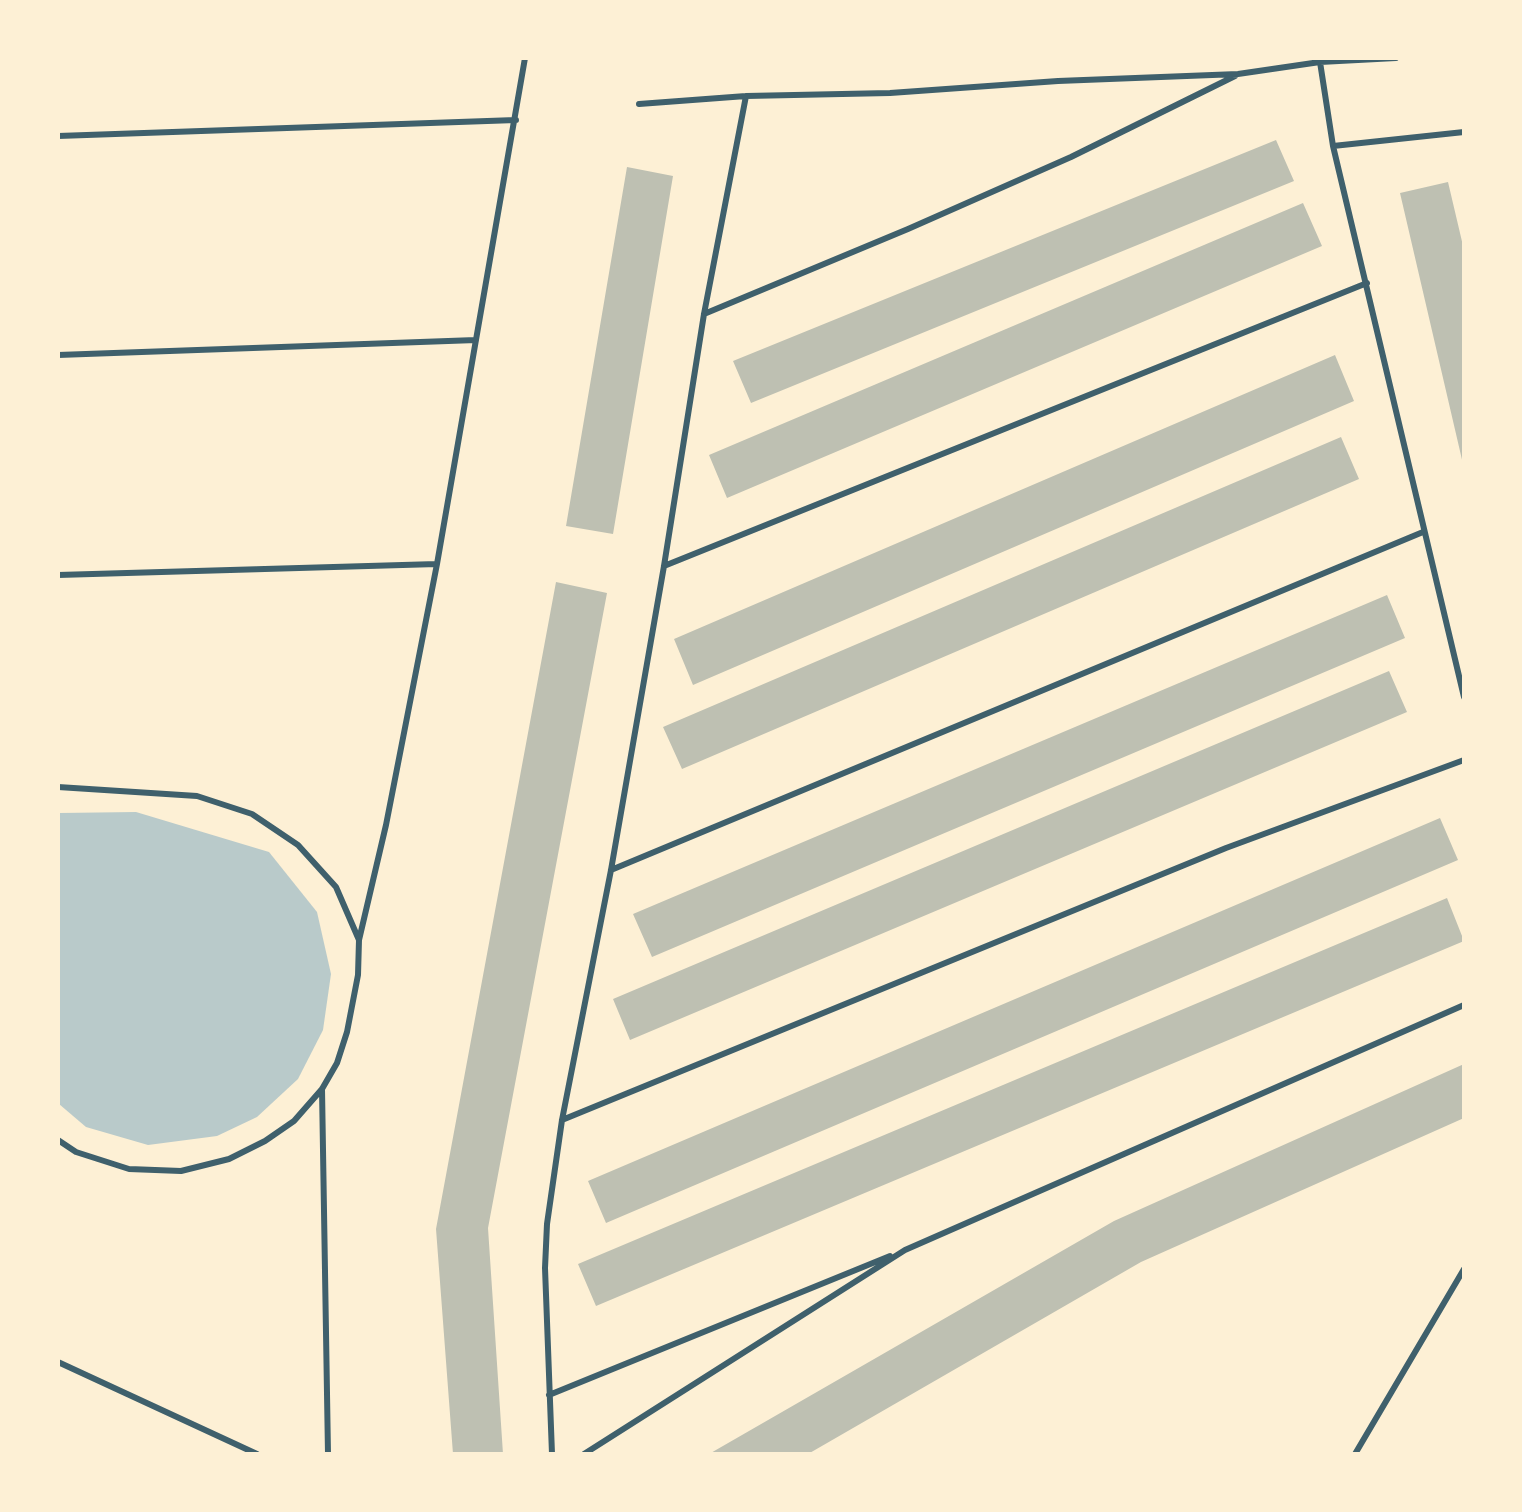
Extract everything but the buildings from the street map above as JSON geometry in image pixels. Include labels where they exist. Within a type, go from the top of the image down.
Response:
[{"type":"street","points":[[58,1140],[76,1152],[129,1169],[182,1171],[229,1159],[265,1141],[294,1121],[322,1089],[337,1063],[347,1032],[358,975],[359,939],[386,825],[437,564],[525,58]]},
{"type":"street","points":[[639,104],[746,96],[890,93],[1058,81],[1238,74],[1320,62],[1396,58]]},
{"type":"street","points":[[1320,62],[1333,146],[1464,697]]},
{"type":"street","points":[[704,314],[908,229],[1071,157],[1238,74]]},
{"type":"street","points":[[552,1454],[545,1268],[547,1224],[562,1120],[611,870],[664,567],[704,314],[746,96]]},
{"type":"street","points":[[58,136],[516,120]]},
{"type":"street","points":[[1333,146],[1464,132]]},
{"type":"street","points":[[664,567],[1367,283]]},
{"type":"street","points":[[58,355],[476,340]]},
{"type":"street","points":[[611,870],[1423,532]]},
{"type":"street","points":[[58,575],[437,564]]},
{"type":"street","points":[[562,1120],[1226,848],[1464,760]]},
{"type":"street","points":[[58,787],[197,796],[252,814],[297,845],[336,887],[359,939]]},
{"type":"street","points":[[549,1395],[905,1250],[1464,1005]]},
{"type":"street","points":[[322,1089],[328,1454]]},
{"type":"street","points":[[584,1454],[905,1250]]},
{"type":"street","points":[[1354,1454],[1464,1269]]},
{"type":"street","points":[[58,1362],[257,1454]]},
{"type":"shaded area","points":[[136,812],[269,852],[317,912],[331,974],[323,1030],[298,1079],[257,1117],[217,1136],[148,1145],[86,1127],[59,1104],[59,813]]}]
